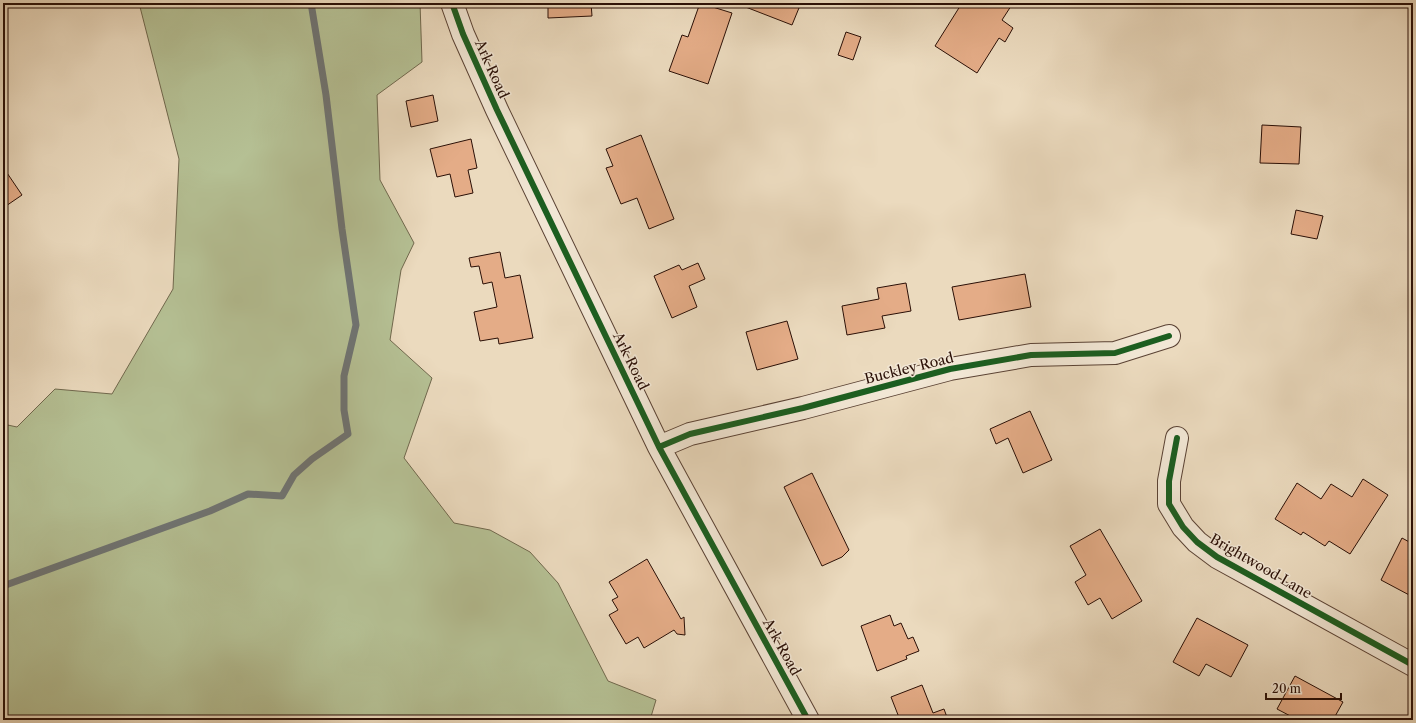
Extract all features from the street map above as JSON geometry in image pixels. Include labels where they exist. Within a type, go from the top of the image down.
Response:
[{"type":"street","name":"Ark Road","points":[[452,3],[463,34],[497,110],[659,447],[808,720]]},
{"type":"street","name":"Buckley Road","points":[[659,447],[690,434],[802,408],[950,369],[1031,355],[1115,353],[1169,336]]},
{"type":"street","name":"Brightwood Lane","points":[[1177,438],[1169,481],[1169,504],[1183,527],[1197,542],[1217,557],[1413,665]]},
{"type":"green space","points":[[139,3],[420,3],[422,62],[377,95],[380,180],[414,243],[401,270],[390,340],[432,378],[404,458],[454,523],[490,530],[530,552],[558,583],[608,681],[656,700],[650,720],[387,720],[383,718],[382,720],[3,720],[3,424],[17,427],[55,389],[112,394],[173,289],[179,159]]},
{"type":"building","points":[[548,3],[591,3],[592,16],[548,18]]},
{"type":"building","points":[[700,3],[732,13],[708,84],[669,71],[682,35],[688,37]]},
{"type":"building","points":[[744,3],[801,3],[792,25],[743,6]]},
{"type":"building","points":[[962,3],[1013,3],[1002,20],[1013,28],[1005,42],[999,38],[977,73],[935,46]]},
{"type":"building","points":[[846,32],[861,37],[853,60],[838,55]]},
{"type":"building","points":[[433,95],[438,121],[411,127],[406,101]]},
{"type":"building","points":[[1262,125],[1301,127],[1299,164],[1260,163]]},
{"type":"building","points":[[641,135],[674,219],[649,229],[637,198],[621,204],[606,168],[613,166],[606,149]]},
{"type":"building","points":[[471,139],[477,168],[468,170],[473,193],[455,197],[450,174],[437,177],[430,149]]},
{"type":"building","points":[[3,167],[22,195],[3,208]]},
{"type":"building","points":[[1296,210],[1323,216],[1317,239],[1291,234]]},
{"type":"building","points":[[500,252],[505,278],[520,275],[533,338],[499,344],[498,338],[480,341],[474,312],[497,307],[492,282],[483,284],[479,266],[471,267],[469,258]]},
{"type":"building","points":[[698,263],[705,279],[689,286],[697,307],[672,318],[654,276],[679,265],[682,270]]},
{"type":"building","points":[[1025,274],[1031,307],[959,320],[952,287]]},
{"type":"building","points":[[906,283],[911,311],[882,316],[885,328],[847,335],[842,306],[879,299],[877,288]]},
{"type":"building","points":[[787,321],[798,359],[757,370],[746,332]]},
{"type":"building","points":[[1030,411],[1052,460],[1023,473],[1008,438],[996,444],[990,429]]},
{"type":"building","points":[[812,473],[849,550],[842,557],[822,566],[784,487]]},
{"type":"building","points":[[1363,479],[1388,495],[1350,554],[1329,541],[1325,546],[1303,532],[1301,535],[1275,519],[1297,483],[1321,499],[1331,484],[1352,497]]},
{"type":"building","points":[[1100,529],[1142,601],[1112,619],[1100,598],[1088,605],[1075,582],[1086,575],[1070,546]]},
{"type":"building","points":[[1402,538],[1413,544],[1413,597],[1381,580]]},
{"type":"building","points":[[647,559],[681,619],[684,617],[685,635],[677,634],[674,630],[644,648],[638,637],[626,644],[609,615],[618,610],[612,600],[618,597],[609,582]]},
{"type":"building","points":[[890,615],[894,626],[901,623],[908,639],[913,637],[919,651],[906,656],[907,659],[877,671],[861,626]]},
{"type":"building","points":[[1197,618],[1248,645],[1231,677],[1206,664],[1199,676],[1173,662]]},
{"type":"building","points":[[1295,676],[1343,702],[1333,720],[1298,720],[1277,709]]},
{"type":"building","points":[[922,685],[933,713],[944,709],[948,720],[900,720],[891,697]]},
{"type":"waterway","points":[[3,586],[210,511],[248,494],[282,496],[294,475],[312,459],[348,434],[344,410],[344,376],[356,325],[342,229],[326,95],[311,3]]},
{"type":"cycle path","points":[[452,3],[463,34],[497,110],[659,447],[808,720]]},
{"type":"cycle path","points":[[659,447],[690,434],[803,408],[950,369],[1031,355],[1115,353],[1169,336]]},
{"type":"cycle path","points":[[1177,438],[1169,481],[1169,504],[1183,527],[1197,542],[1217,557],[1413,665]]}]
